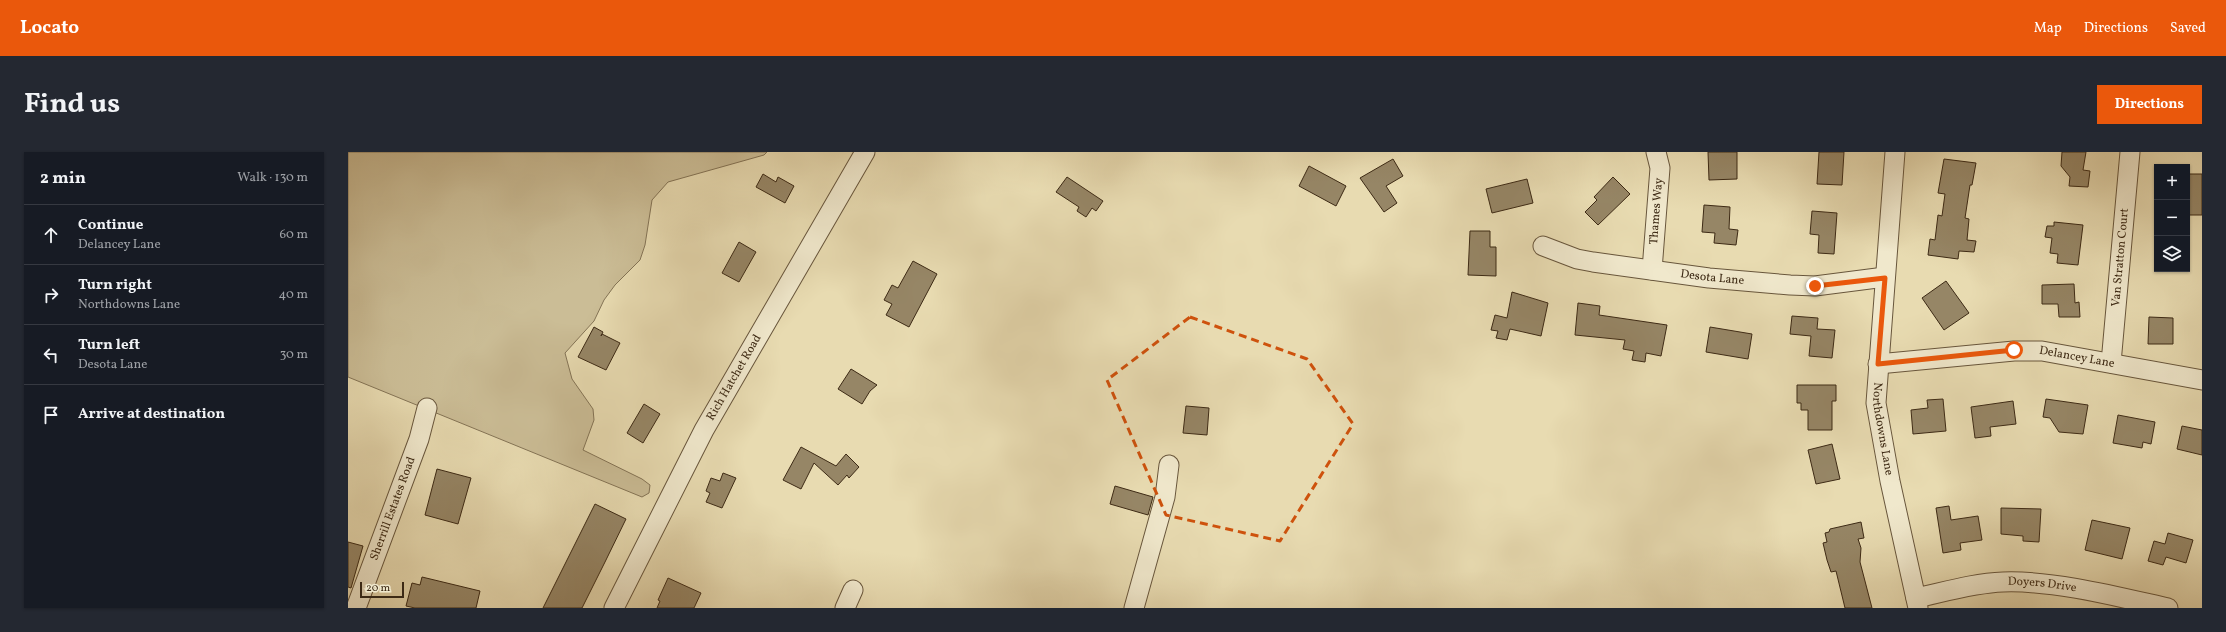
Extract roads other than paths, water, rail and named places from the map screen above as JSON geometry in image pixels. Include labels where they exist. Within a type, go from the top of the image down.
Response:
[{"type":"street","name":"Rich Hatchet Road","points":[[614,608],[704,430],[866,152]]},
{"type":"street","name":"Thames Way","points":[[1652,270],[1660,168],[1656,152]]},
{"type":"street","name":"Northdowns Lane","points":[[1895,152],[1878,364],[1878,420],[1917,603]]},
{"type":"street","name":"Van Stratton Court","points":[[2111,362],[2130,152]]},
{"type":"street","name":"Desota Lane","points":[[1543,246],[1577,259],[1708,278],[1815,286],[1885,278]]},
{"type":"street","name":"Delancey Lane","points":[[1878,364],[2014,350],[2042,351],[2111,362],[2202,380]]},
{"type":"street","name":"Sherrill Estates Road","points":[[356,608],[419,439],[427,408]]},
{"type":"street","points":[[1134,608],[1165,497],[1169,465]]},
{"type":"street","name":"Doyers Drive","points":[[1917,603],[1975,586],[2001,582],[2021,582],[2123,598],[2168,608]]},
{"type":"street","points":[[845,608],[853,590]]}]
